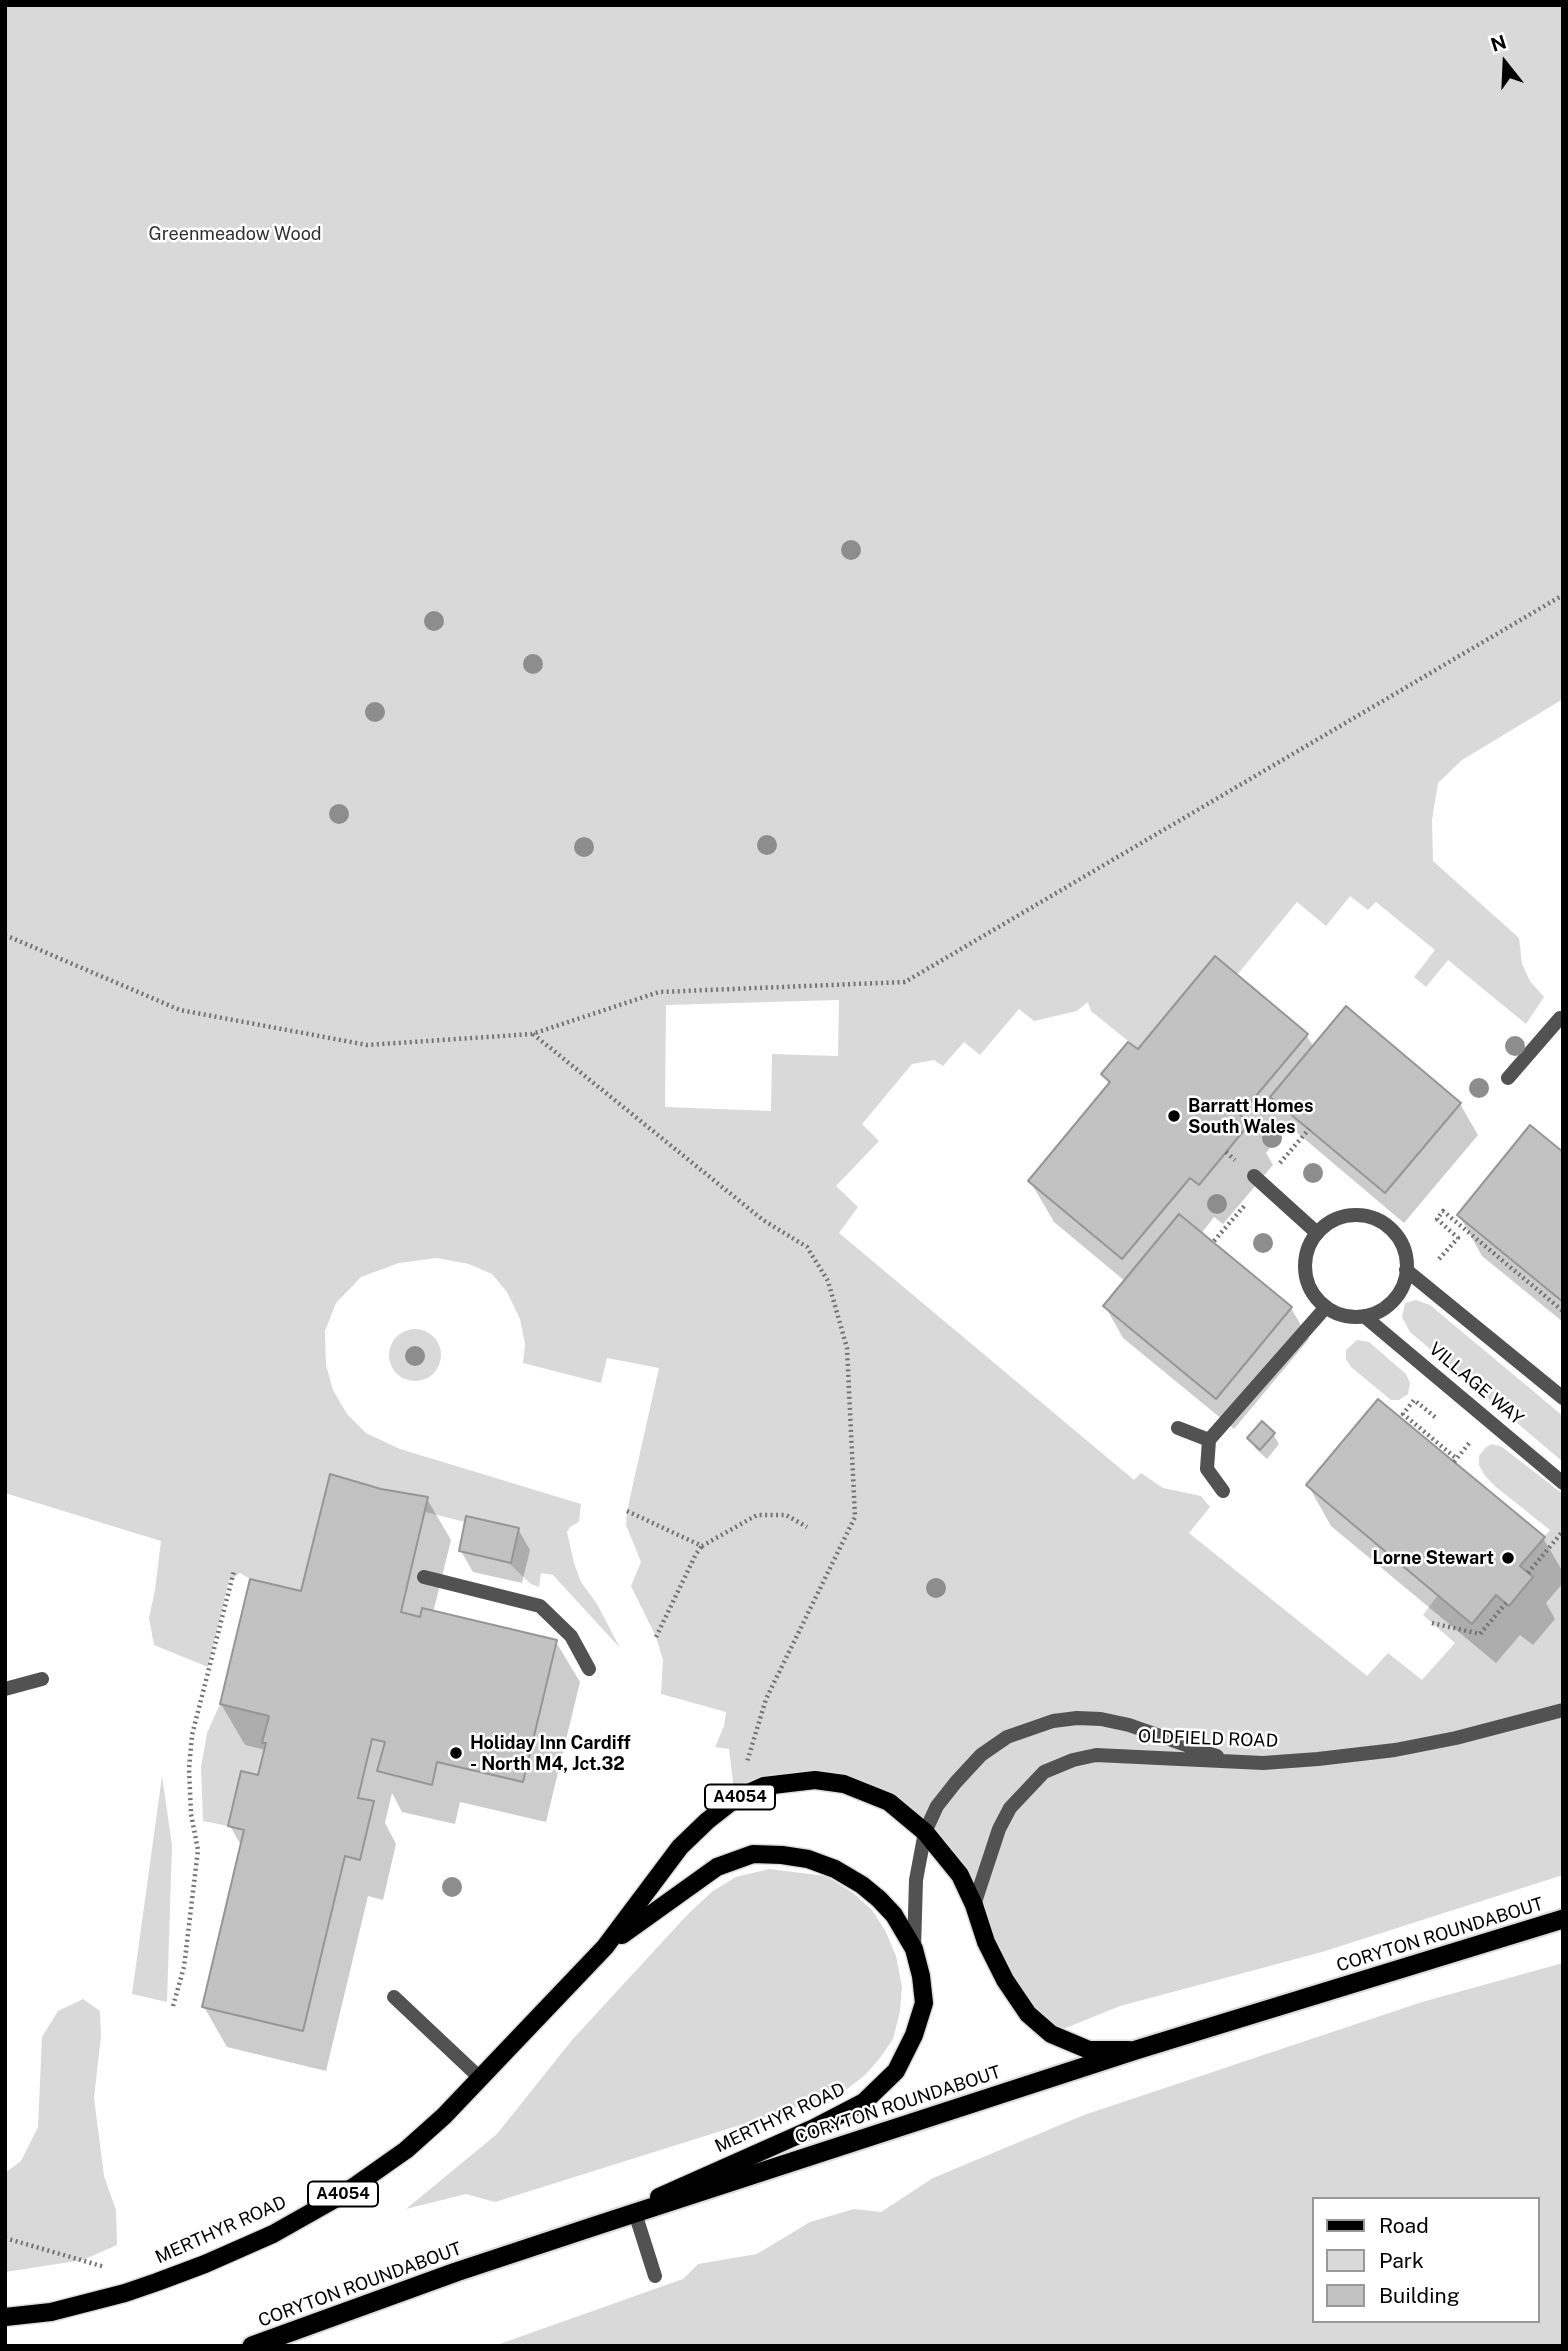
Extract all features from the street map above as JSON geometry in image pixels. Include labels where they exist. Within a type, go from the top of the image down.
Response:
[{"type":"highway","name":"CORYTON ROUNDABOUT","points":[[252,2346],[598,2225],[1136,2050],[1563,1919]]},
{"type":"main road","name":"MERTHYR ROAD","points":[[5,2318],[51,2312],[125,2293],[205,2264],[273,2234],[342,2195],[406,2150],[444,2116],[606,1947],[680,1847],[735,1799],[764,1786],[815,1780],[844,1784],[889,1802],[925,1832],[960,1875],[1004,1980],[1036,2021],[1051,2034],[1089,2050],[1136,2050]]},
{"type":"main road","name":"MERTHYR ROAD","points":[[598,2225],[814,2128],[864,2102],[896,2071],[914,2035],[924,2003],[922,1976],[914,1949],[894,1915],[862,1885],[835,1869],[808,1859],[753,1854],[717,1867],[606,1947]]},
{"type":"street","points":[[1508,1078],[1560,1017]]},
{"type":"street","points":[[1259,1180],[1317,1233]]},
{"type":"street","points":[[1363,1215],[1380,1220],[1393,1231],[1403,1246],[1406,1270],[1405,1280],[1397,1296],[1386,1307],[1364,1316],[1340,1314],[1326,1307],[1315,1295],[1308,1281],[1305,1265],[1308,1249],[1317,1233],[1329,1223],[1345,1216],[1363,1215]]},
{"type":"street","points":[[1406,1270],[1563,1398]]},
{"type":"street","points":[[1223,1491],[1208,1469],[1209,1440],[1326,1307]]},
{"type":"street","name":"VILLAGE WAY","points":[[1364,1316],[1563,1483]]},
{"type":"street","points":[[1178,1428],[1209,1440]]},
{"type":"street","points":[[424,1577],[540,1606],[571,1636],[589,1669]]},
{"type":"street","points":[[5,1689],[42,1679]]},
{"type":"street","name":"OLDFIELD ROAD","points":[[974,1905],[999,1829],[1010,1808],[1044,1772],[1073,1760],[1096,1755],[1263,1763],[1395,1750],[1456,1738],[1563,1710]]},
{"type":"street","points":[[914,1949],[916,1880],[925,1832],[937,1806],[956,1782],[981,1755],[1007,1737],[1029,1727],[1053,1721],[1101,1719],[1129,1725],[1232,1761]]},
{"type":"street","points":[[394,1997],[480,2078]]},
{"type":"street","points":[[635,2213],[655,2276]]},
{"type":"path","points":[[5,935],[180,1010],[367,1045],[532,1034],[659,992],[905,982],[1563,595]]},
{"type":"path","points":[[532,1034],[763,1220],[807,1247],[828,1281],[847,1349],[855,1517],[766,1699],[735,1799]]},
{"type":"path","points":[[1214,1241],[1259,1180],[1309,1129]]},
{"type":"path","points":[[1419,1281],[1458,1238],[1437,1219],[1443,1211],[1563,1311]]},
{"type":"path","points":[[1446,1425],[1414,1400],[1403,1413],[1456,1460],[1468,1445]]},
{"type":"path","points":[[627,1511],[702,1546]]},
{"type":"path","points":[[656,1637],[702,1546],[757,1515],[786,1515],[807,1527]]},
{"type":"path","points":[[1528,1573],[1563,1531]]},
{"type":"path","points":[[173,2006],[184,1968],[198,1850],[191,1814],[189,1769],[192,1735],[234,1571]]},
{"type":"path","points":[[1432,1623],[1480,1634],[1506,1603]]},
{"type":"path","points":[[5,2238],[107,2267]]},
{"type":"green space","name":"Greenmeadow Wood","points":[[5,5],[1563,5],[1563,699],[1462,760],[1438,783],[1432,820],[1433,861],[1519,938],[1522,964],[1530,981],[1544,997],[1526,1024],[1448,960],[1426,987],[1414,977],[1435,950],[1376,902],[1368,910],[1350,896],[1326,926],[1297,902],[1237,975],[1138,1049],[1091,1011],[1088,1002],[1077,1011],[1034,1021],[1019,1009],[980,1055],[964,1042],[943,1066],[934,1060],[912,1064],[862,1124],[879,1141],[836,1186],[858,1207],[839,1233],[1134,1480],[1141,1473],[1163,1488],[1201,1496],[1210,1507],[1189,1533],[1367,1676],[1388,1653],[1422,1680],[1455,1643],[1423,1615],[1438,1595],[1472,1624],[1496,1595],[1510,1606],[1533,1578],[1520,1566],[1550,1530],[1485,1476],[1479,1465],[1479,1456],[1486,1447],[1492,1444],[1502,1447],[1563,1494],[1563,1875],[1322,1952],[1120,2006],[1051,2034],[1028,2014],[974,1905],[889,1802],[815,1780],[735,1799],[729,1749],[715,1747],[724,1726],[726,1712],[661,1694],[663,1660],[656,1637],[631,1586],[641,1562],[626,1525],[627,1511],[659,1368],[607,1358],[601,1383],[523,1363],[525,1344],[520,1319],[507,1292],[492,1274],[469,1264],[437,1258],[399,1263],[361,1277],[336,1303],[325,1331],[326,1365],[333,1390],[347,1414],[366,1433],[400,1449],[581,1504],[579,1522],[567,1532],[574,1563],[581,1582],[597,1604],[620,1648],[553,1575],[541,1573],[539,1587],[531,1584],[465,1522],[425,1512],[428,1497],[381,1489],[330,1474],[301,1591],[250,1579],[240,1573],[229,1581],[208,1667],[154,1645],[149,1618],[161,1541],[5,1493]],"holes":[[[839,1000],[838,1056],[772,1054],[771,1111],[665,1107],[666,1005]]]},
{"type":"green space","points":[[1416,1300],[1430,1305],[1563,1416],[1563,1462],[1410,1332],[1402,1317],[1405,1303]]},
{"type":"green space","points":[[415,1329],[434,1336],[441,1355],[434,1374],[415,1381],[396,1374],[389,1355],[396,1336]]},
{"type":"green space","points":[[1357,1340],[1369,1342],[1406,1374],[1410,1383],[1408,1394],[1399,1400],[1391,1400],[1351,1367],[1346,1359],[1346,1350]]},
{"type":"green space","points":[[220,1704],[269,1716],[258,1775],[241,1771],[228,1826],[203,1821],[201,1767],[207,1733]]},
{"type":"green space","points":[[162,1776],[172,1845],[167,2002],[132,1994]]},
{"type":"green space","points":[[769,1869],[826,1876],[853,1893],[872,1910],[886,1932],[896,1956],[902,1987],[900,2011],[893,2039],[865,2075],[842,2093],[495,2202],[466,2194],[406,2209],[497,2134],[572,2040],[689,1913],[713,1891],[736,1877]]},
{"type":"green space","points":[[1563,1963],[1563,2346],[494,2346],[683,2279],[698,2264],[757,2254],[810,2222],[854,2209],[881,2212],[933,2178],[1084,2115],[1422,2002]]},
{"type":"green space","points":[[83,1999],[100,2011],[101,2036],[94,2098],[104,2176],[116,2210],[117,2245],[83,2260],[5,2272],[5,2173],[21,2161],[38,2127],[42,2037],[58,2011]]},
{"type":"building","points":[[1215,956],[1308,1034],[1240,1115],[1250,1123],[1199,1185],[1190,1178],[1122,1259],[1028,1181],[1110,1082],[1101,1074],[1128,1042],[1138,1049]]},
{"type":"building","points":[[1346,1006],[1461,1103],[1385,1193],[1270,1097]]},
{"type":"building","points":[[1530,1125],[1563,1152],[1563,1302],[1457,1215]]},
{"type":"building","points":[[1179,1214],[1292,1307],[1216,1399],[1103,1306]]},
{"type":"building","points":[[1378,1399],[1545,1537],[1520,1566],[1533,1577],[1509,1606],[1496,1595],[1472,1624],[1306,1485]]},
{"type":"building","points":[[1262,1421],[1275,1433],[1260,1450],[1247,1438]]},
{"type":"building","name":"Holiday Inn Cardiff - North M4, Jct.32","points":[[330,1474],[381,1489],[428,1497],[401,1612],[420,1617],[422,1608],[557,1640],[523,1782],[437,1762],[432,1785],[377,1771],[385,1742],[372,1739],[358,1798],[374,1801],[360,1860],[345,1856],[303,2031],[202,2007],[244,1830],[228,1826],[241,1771],[258,1775],[266,1743],[262,1743],[269,1716],[220,1704],[250,1579],[301,1591]]},
{"type":"building","points":[[466,1516],[519,1528],[511,1563],[459,1551]]},
{"type":"place","name":"Barratt Homes South Wales","points":[[1174,1116]]},
{"type":"place","name":"Lorne Stewart","points":[[1508,1558]]},
{"type":"place","name":"Holiday Inn Cardiff - North M4, Jct.32","points":[[456,1753]]}]
